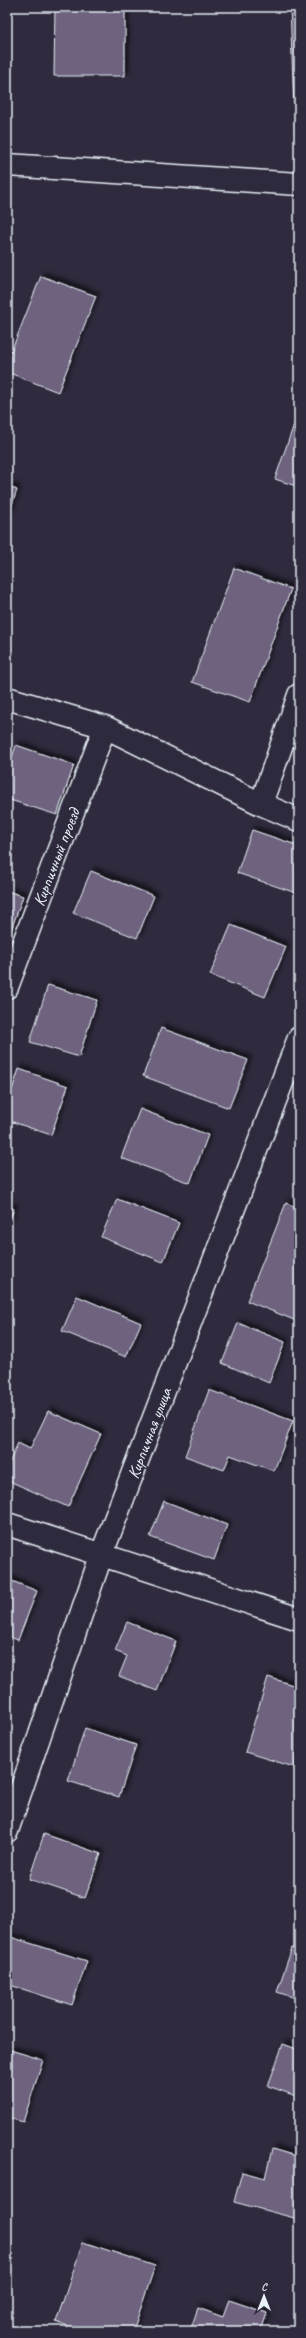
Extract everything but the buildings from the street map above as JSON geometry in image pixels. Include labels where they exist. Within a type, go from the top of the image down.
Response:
[{"type":"street","points":[[7,165],[299,184]]},
{"type":"street","points":[[261,804],[299,696]]},
{"type":"street","points":[[7,698],[106,727],[261,804],[299,820]]},
{"type":"street","name":"Кирпичный проезд","points":[[7,987],[106,727]]},
{"type":"street","name":"Кирпичная улица","points":[[7,1831],[101,1556],[299,1038]]},
{"type":"street","points":[[7,1524],[101,1556],[299,1619]]}]
